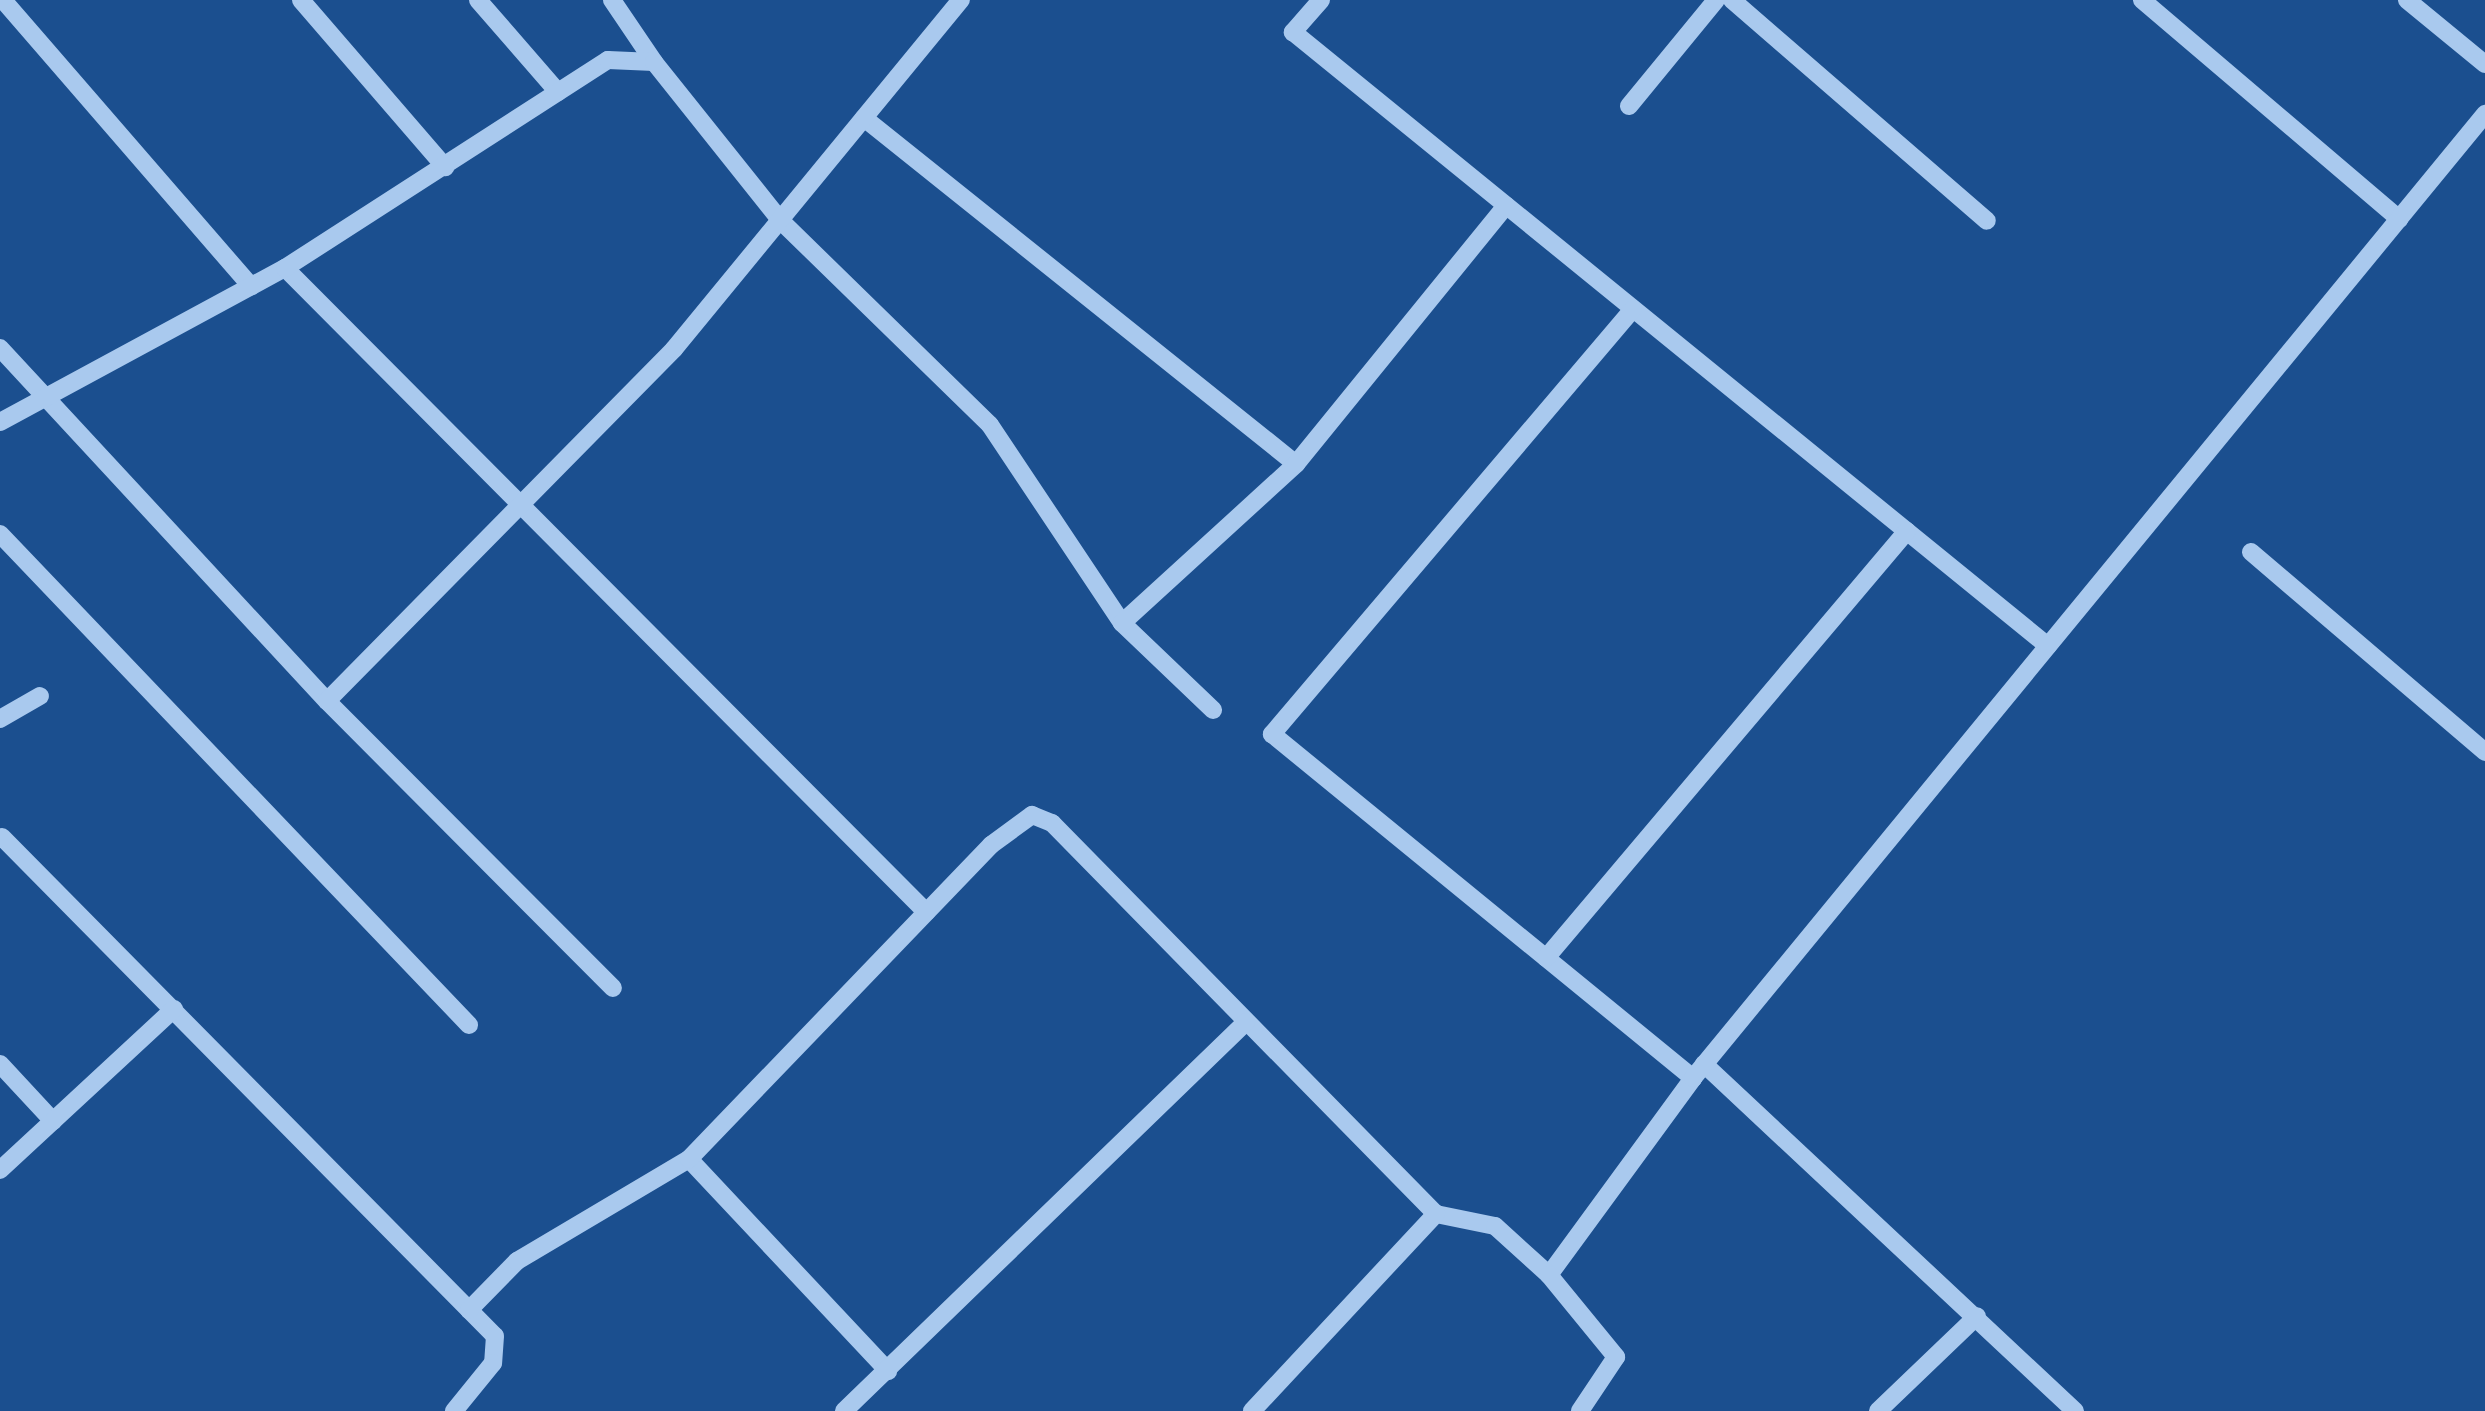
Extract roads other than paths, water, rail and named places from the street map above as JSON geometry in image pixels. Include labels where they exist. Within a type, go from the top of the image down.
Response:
[{"type":"street","points":[[3,0],[252,286]]},
{"type":"street","points":[[300,0],[446,168]]},
{"type":"street","points":[[478,0],[558,92]]},
{"type":"street","points":[[612,0],[654,62],[780,220],[990,425],[1122,623],[1213,710]]},
{"type":"street","points":[[327,701],[674,349],[960,0]]},
{"type":"street","points":[[1321,0],[1293,32],[2048,646]]},
{"type":"street","points":[[1630,106],[1716,0]]},
{"type":"street","points":[[1732,0],[1987,221]]},
{"type":"street","points":[[2142,0],[2399,219]]},
{"type":"street","points":[[2408,0],[2485,64]]},
{"type":"street","points":[[0,422],[284,268],[446,168],[608,60],[654,62]]},
{"type":"street","points":[[1549,1275],[1698,1071],[2485,114]]},
{"type":"street","points":[[864,118],[1296,464]]},
{"type":"street","points":[[1122,623],[1296,464],[1506,206]]},
{"type":"street","points":[[284,268],[926,912]]},
{"type":"street","points":[[1633,309],[1272,734],[1546,958],[1698,1071],[1977,1316],[2075,1411]]},
{"type":"street","points":[[0,348],[42,399],[327,701],[613,988]]},
{"type":"street","points":[[1546,958],[1907,532]]},
{"type":"street","points":[[0,534],[470,1025]]},
{"type":"street","points":[[2251,552],[2485,752]]},
{"type":"street","points":[[0,719],[40,696]]},
{"type":"street","points":[[470,1310],[518,1261],[688,1159],[926,912],[1032,815],[1052,824],[1436,1214],[1495,1226],[1549,1275],[1616,1356],[1580,1411]]},
{"type":"street","points":[[2,836],[470,1310],[499,1347],[454,1411]]},
{"type":"street","points":[[0,1170],[174,1010]]},
{"type":"street","points":[[844,1411],[1246,1022]]},
{"type":"street","points":[[0,1064],[53,1122]]},
{"type":"street","points":[[688,1159],[888,1370]]},
{"type":"street","points":[[1252,1411],[1436,1214]]},
{"type":"street","points":[[1878,1411],[1977,1316]]}]
